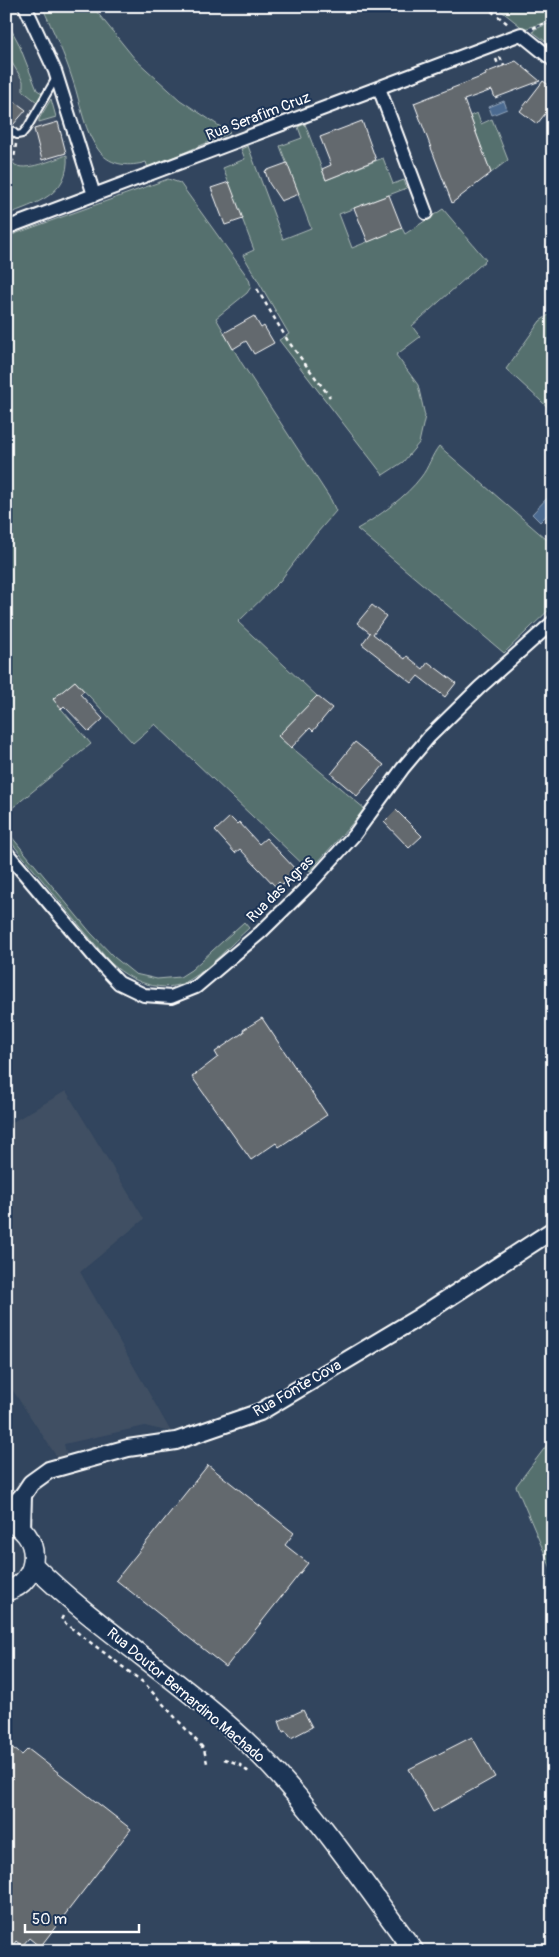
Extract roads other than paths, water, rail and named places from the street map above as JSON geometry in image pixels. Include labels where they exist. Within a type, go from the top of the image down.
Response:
[{"type":"main road","points":[[13,1588],[28,1576],[33,1565],[33,1546],[14,1525]]},
{"type":"main road","name":"Rua Doutor Bernardino Machado","points":[[33,1565],[59,1591],[182,1687],[261,1756],[304,1802],[414,1951]]},
{"type":"main road","name":"Rua Doutor Bernardino Machado","points":[[13,1588],[59,1591]]},
{"type":"street","points":[[25,6],[56,76],[94,195]]},
{"type":"street","name":"Rua Serafim Cruz","points":[[6,228],[521,34],[553,60]]},
{"type":"street","points":[[378,88],[426,213]]},
{"type":"street","name":"Rua das Agras","points":[[6,852],[98,961],[119,983],[144,995],[171,997],[196,987],[261,932],[310,884],[355,834],[403,768],[429,737],[478,688],[553,622]]},
{"type":"street","name":"Rua Fonte Cova","points":[[6,1513],[23,1495],[31,1483],[49,1470],[128,1448],[176,1441],[260,1412],[418,1317],[553,1230]]},
{"type":"street","points":[[14,1525],[23,1495]]},
{"type":"lane","points":[[10,129],[17,135],[22,134],[28,128],[56,76]]},
{"type":"water","points":[[504,101],[507,109],[492,115],[489,107]]},
{"type":"water","points":[[550,495],[553,496],[553,509],[540,522],[532,514]]}]
